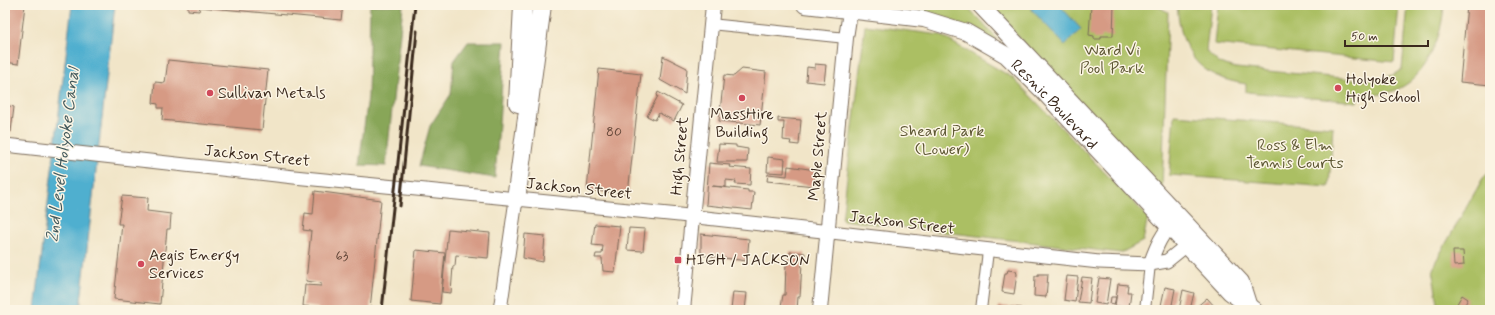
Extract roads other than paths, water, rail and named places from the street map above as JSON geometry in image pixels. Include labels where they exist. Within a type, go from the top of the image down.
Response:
[{"type":"highway","points":[[516,200],[519,64],[523,5]]},
{"type":"highway","points":[[516,200],[542,5]]},
{"type":"main road","name":"High Street","points":[[683,310],[713,5]]},
{"type":"main road","name":"Resnic Boulevard","points":[[805,5],[851,8],[924,19],[966,32],[1006,55],[1174,221]]},
{"type":"main road","name":"Resnic Boulevard","points":[[980,5],[1192,241],[1230,292],[1251,307]]},
{"type":"main road","name":"Maple Street","points":[[820,310],[846,38],[851,8]]},
{"type":"street","points":[[710,24],[846,38]]},
{"type":"street","name":"Jackson Street","points":[[5,145],[516,200],[692,217],[988,251],[1099,262],[1150,264],[1167,261],[1192,241]]},
{"type":"street","points":[[500,310],[516,200]]},
{"type":"street","points":[[1145,310],[1150,264],[1157,243],[1174,221]]},
{"type":"street","points":[[981,310],[988,251]]},
{"type":"water","name":"2nd Level Holyoke Canal","points":[[72,5],[115,5],[80,310],[35,310]]},
{"type":"water","points":[[1035,5],[1065,5],[1062,8],[1081,29],[1065,45],[1031,9]]},
{"type":"railway","points":[[382,310],[415,5]]},
{"type":"railway","points":[[400,206],[417,31]]},
{"type":"place","name":"Holyoke High School","points":[[1338,88]]},
{"type":"place","name":"Sullivan Metals","points":[[210,93]]},
{"type":"place","name":"MassHire Building","points":[[742,98]]},
{"type":"place","name":"HIGH / JACKSON","points":[[678,260]]},
{"type":"place","name":"Aegis Energy Services","points":[[141,264]]},
{"type":"park label","name":"Ward Vi Pool Park","points":[[1112,59]]},
{"type":"park label","name":"Sheard Park (Lower)","points":[[942,140]]},
{"type":"park label","name":"Ross & Elm Tennis Courts","points":[[1295,154]]}]
